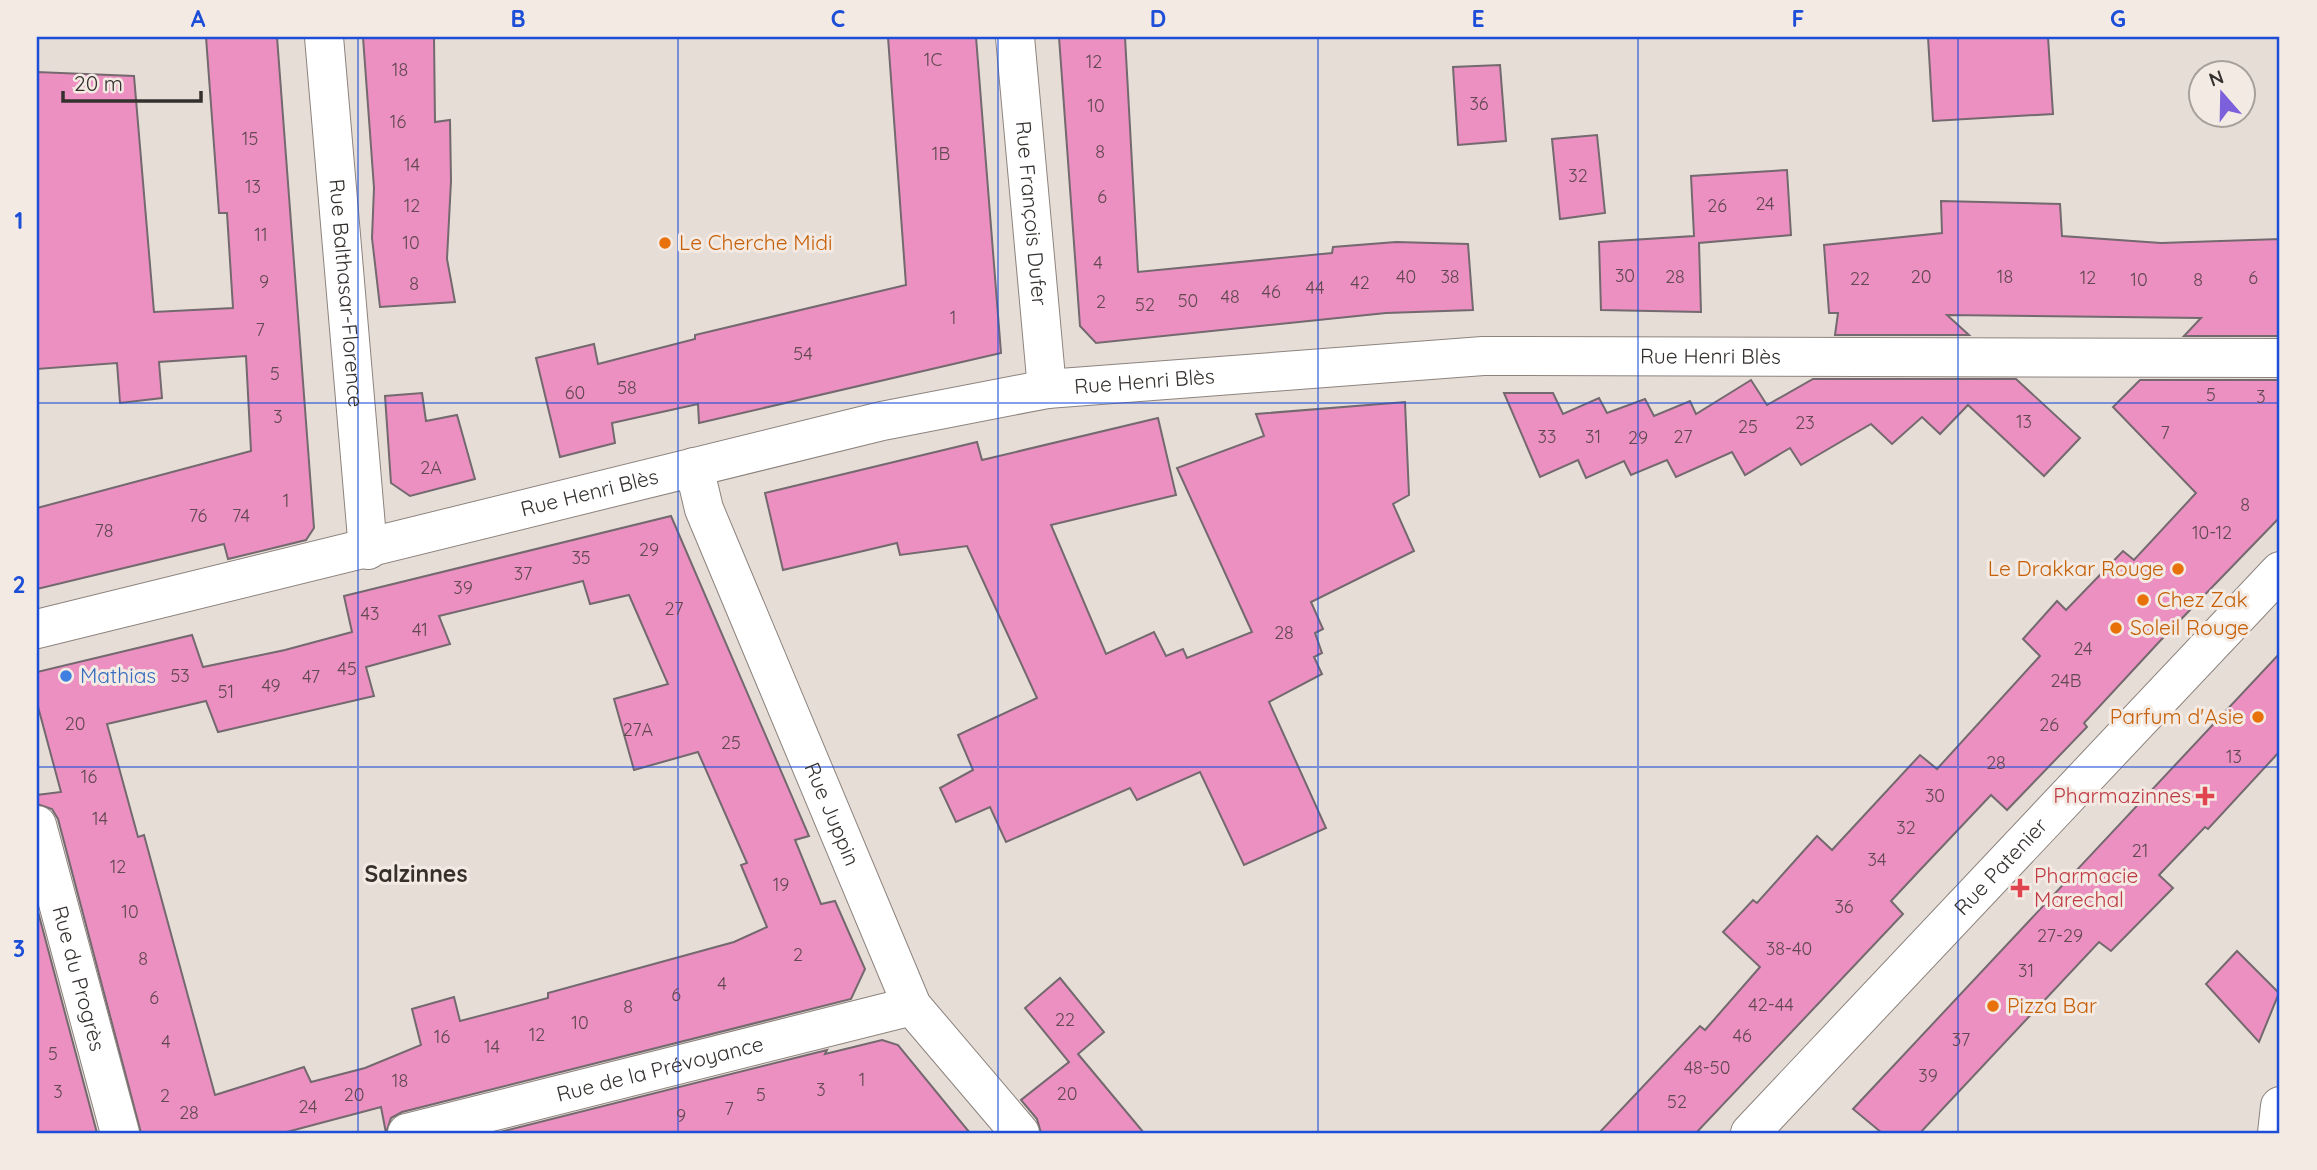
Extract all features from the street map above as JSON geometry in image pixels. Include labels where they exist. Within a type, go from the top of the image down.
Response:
[{"type":"street","name":"Rue Balthasar-Florence","points":[[324,37],[368,550]]},
{"type":"street","name":"Rue François Dufer","points":[[1015,37],[1047,389]]},
{"type":"street","name":"Rue Henri Blès","points":[[37,629],[368,550],[882,421],[1047,389],[1483,356],[2280,358]]},
{"type":"street","name":"Rue Juppin","points":[[694,467],[704,509],[912,1006],[1020,1133]]},
{"type":"street","name":"Rue Patenier","points":[[1750,1133],[2280,571]]},
{"type":"street","name":"Rue du Progrès","points":[[37,825],[120,1133]]},
{"type":"street","name":"Rue de la Prévoyance","points":[[407,1133],[912,1006]]},
{"type":"street","points":[[2277,1133],[2280,1106]]},
{"type":"building","points":[[206,37],[277,37],[314,528],[306,540],[228,559],[224,544],[37,589],[37,508],[251,451],[246,356],[159,362],[162,398],[120,403],[117,363],[37,369],[37,72],[134,76],[154,312],[233,308],[227,213],[219,213]]},
{"type":"building","points":[[363,37],[434,37],[435,122],[450,120],[451,181],[447,259],[455,302],[380,307],[372,238],[374,188]]},
{"type":"building","points":[[888,37],[976,37],[1001,353],[699,423],[698,404],[612,423],[615,443],[560,457],[536,358],[594,344],[598,364],[695,339],[695,335],[906,285]]},
{"type":"building","points":[[1059,37],[1125,37],[1138,272],[1332,253],[1333,247],[1396,242],[1468,244],[1473,310],[1386,313],[1096,343],[1080,326]]},
{"type":"building","points":[[1928,37],[2048,37],[2053,114],[1933,121]]},
{"type":"building","points":[[1500,65],[1506,141],[1458,145],[1453,67]]},
{"type":"building","points":[[1597,135],[1605,213],[1560,219],[1552,139]]},
{"type":"building","points":[[1787,170],[1791,235],[1699,243],[1701,312],[1601,310],[1599,242],[1694,236],[1691,176]]},
{"type":"building","points":[[1941,201],[2060,204],[2062,236],[2161,243],[2280,239],[2280,336],[2184,336],[2201,318],[1947,315],[1969,335],[1835,335],[1838,313],[1829,313],[1824,245],[1942,233]]},
{"type":"building","points":[[1813,379],[2016,379],[2080,438],[2044,476],[1968,405],[1940,434],[1922,417],[1892,444],[1871,424],[1801,465],[1790,448],[1745,475],[1732,452],[1676,477],[1667,460],[1631,475],[1624,461],[1586,478],[1578,460],[1540,477],[1504,393],[1553,393],[1563,414],[1599,398],[1607,413],[1645,399],[1654,416],[1690,401],[1696,414],[1751,380],[1767,405]]},
{"type":"building","points":[[2140,380],[2280,380],[2280,517],[2160,641],[2084,723],[2087,727],[2007,810],[1991,795],[1891,901],[1903,914],[1696,1133],[1599,1133],[1700,1026],[1705,1030],[1760,967],[1723,932],[1753,900],[1757,903],[1817,836],[1832,850],[1920,755],[1937,769],[2040,656],[2023,639],[2057,601],[2066,610],[2123,551],[2134,560],[2196,493],[2113,407]]},
{"type":"building","points":[[422,393],[426,421],[457,415],[475,479],[410,496],[391,483],[385,396]]},
{"type":"building","points":[[1405,402],[1409,495],[1393,504],[1414,551],[1311,602],[1323,629],[1315,633],[1322,653],[1314,657],[1322,674],[1269,702],[1326,828],[1244,865],[1200,772],[1137,800],[1130,788],[1006,842],[990,807],[956,822],[940,788],[973,770],[958,735],[1037,698],[967,546],[900,555],[897,543],[783,570],[765,493],[977,442],[982,460],[1158,418],[1176,495],[1051,525],[1106,654],[1154,632],[1166,656],[1183,649],[1187,658],[1252,632],[1177,468],[1264,436],[1256,414]]},
{"type":"building","points":[[671,516],[809,836],[795,840],[821,904],[835,901],[865,969],[851,999],[402,1112],[391,1118],[386,1133],[381,1107],[283,1133],[141,1133],[58,819],[52,809],[37,804],[37,795],[61,792],[37,703],[37,672],[192,635],[203,667],[285,650],[352,632],[344,596]],"holes":[[[583,581],[590,604],[629,595],[668,684],[614,699],[634,770],[698,752],[747,863],[741,865],[767,927],[734,942],[548,993],[548,998],[460,1021],[454,997],[412,1009],[421,1045],[365,1068],[311,1082],[304,1067],[215,1095],[144,835],[138,837],[107,724],[206,701],[218,732],[374,696],[366,667],[450,644],[439,616]]]},
{"type":"building","points":[[2280,653],[2280,751],[2208,829],[2205,827],[2159,875],[2173,888],[2111,951],[2099,942],[1920,1133],[1882,1133],[1853,1109]]},
{"type":"building","points":[[37,908],[97,1133],[37,1133]]},
{"type":"building","points":[[2237,951],[2279,993],[2259,1042],[2206,984]]},
{"type":"building","points":[[1060,978],[1104,1032],[1078,1054],[1144,1133],[1041,1133],[1037,1119],[1021,1100],[1069,1062],[1025,1008]]},
{"type":"building","points":[[882,1040],[898,1045],[970,1133],[496,1133],[827,1050],[825,1054]]},
{"type":"place","name":"Le Cherche Midi","points":[[665,243]]},
{"type":"place","name":"Le Drakkar Rouge","points":[[2178,569]]},
{"type":"place","name":"Chez Zak","points":[[2143,600]]},
{"type":"place","name":"Soleil Rouge","points":[[2116,628]]},
{"type":"place","name":"Mathias","points":[[66,676]]},
{"type":"place","name":"Parfum d'Asie","points":[[2258,717]]},
{"type":"place","name":"Pharmazinnes","points":[[2205,796]]},
{"type":"place","name":"Pharmacie Marechal","points":[[2020,888]]},
{"type":"place","name":"Pizza Bar","points":[[1993,1006]]},
{"type":"district","name":"Salzinnes","points":[[416,874]]}]
